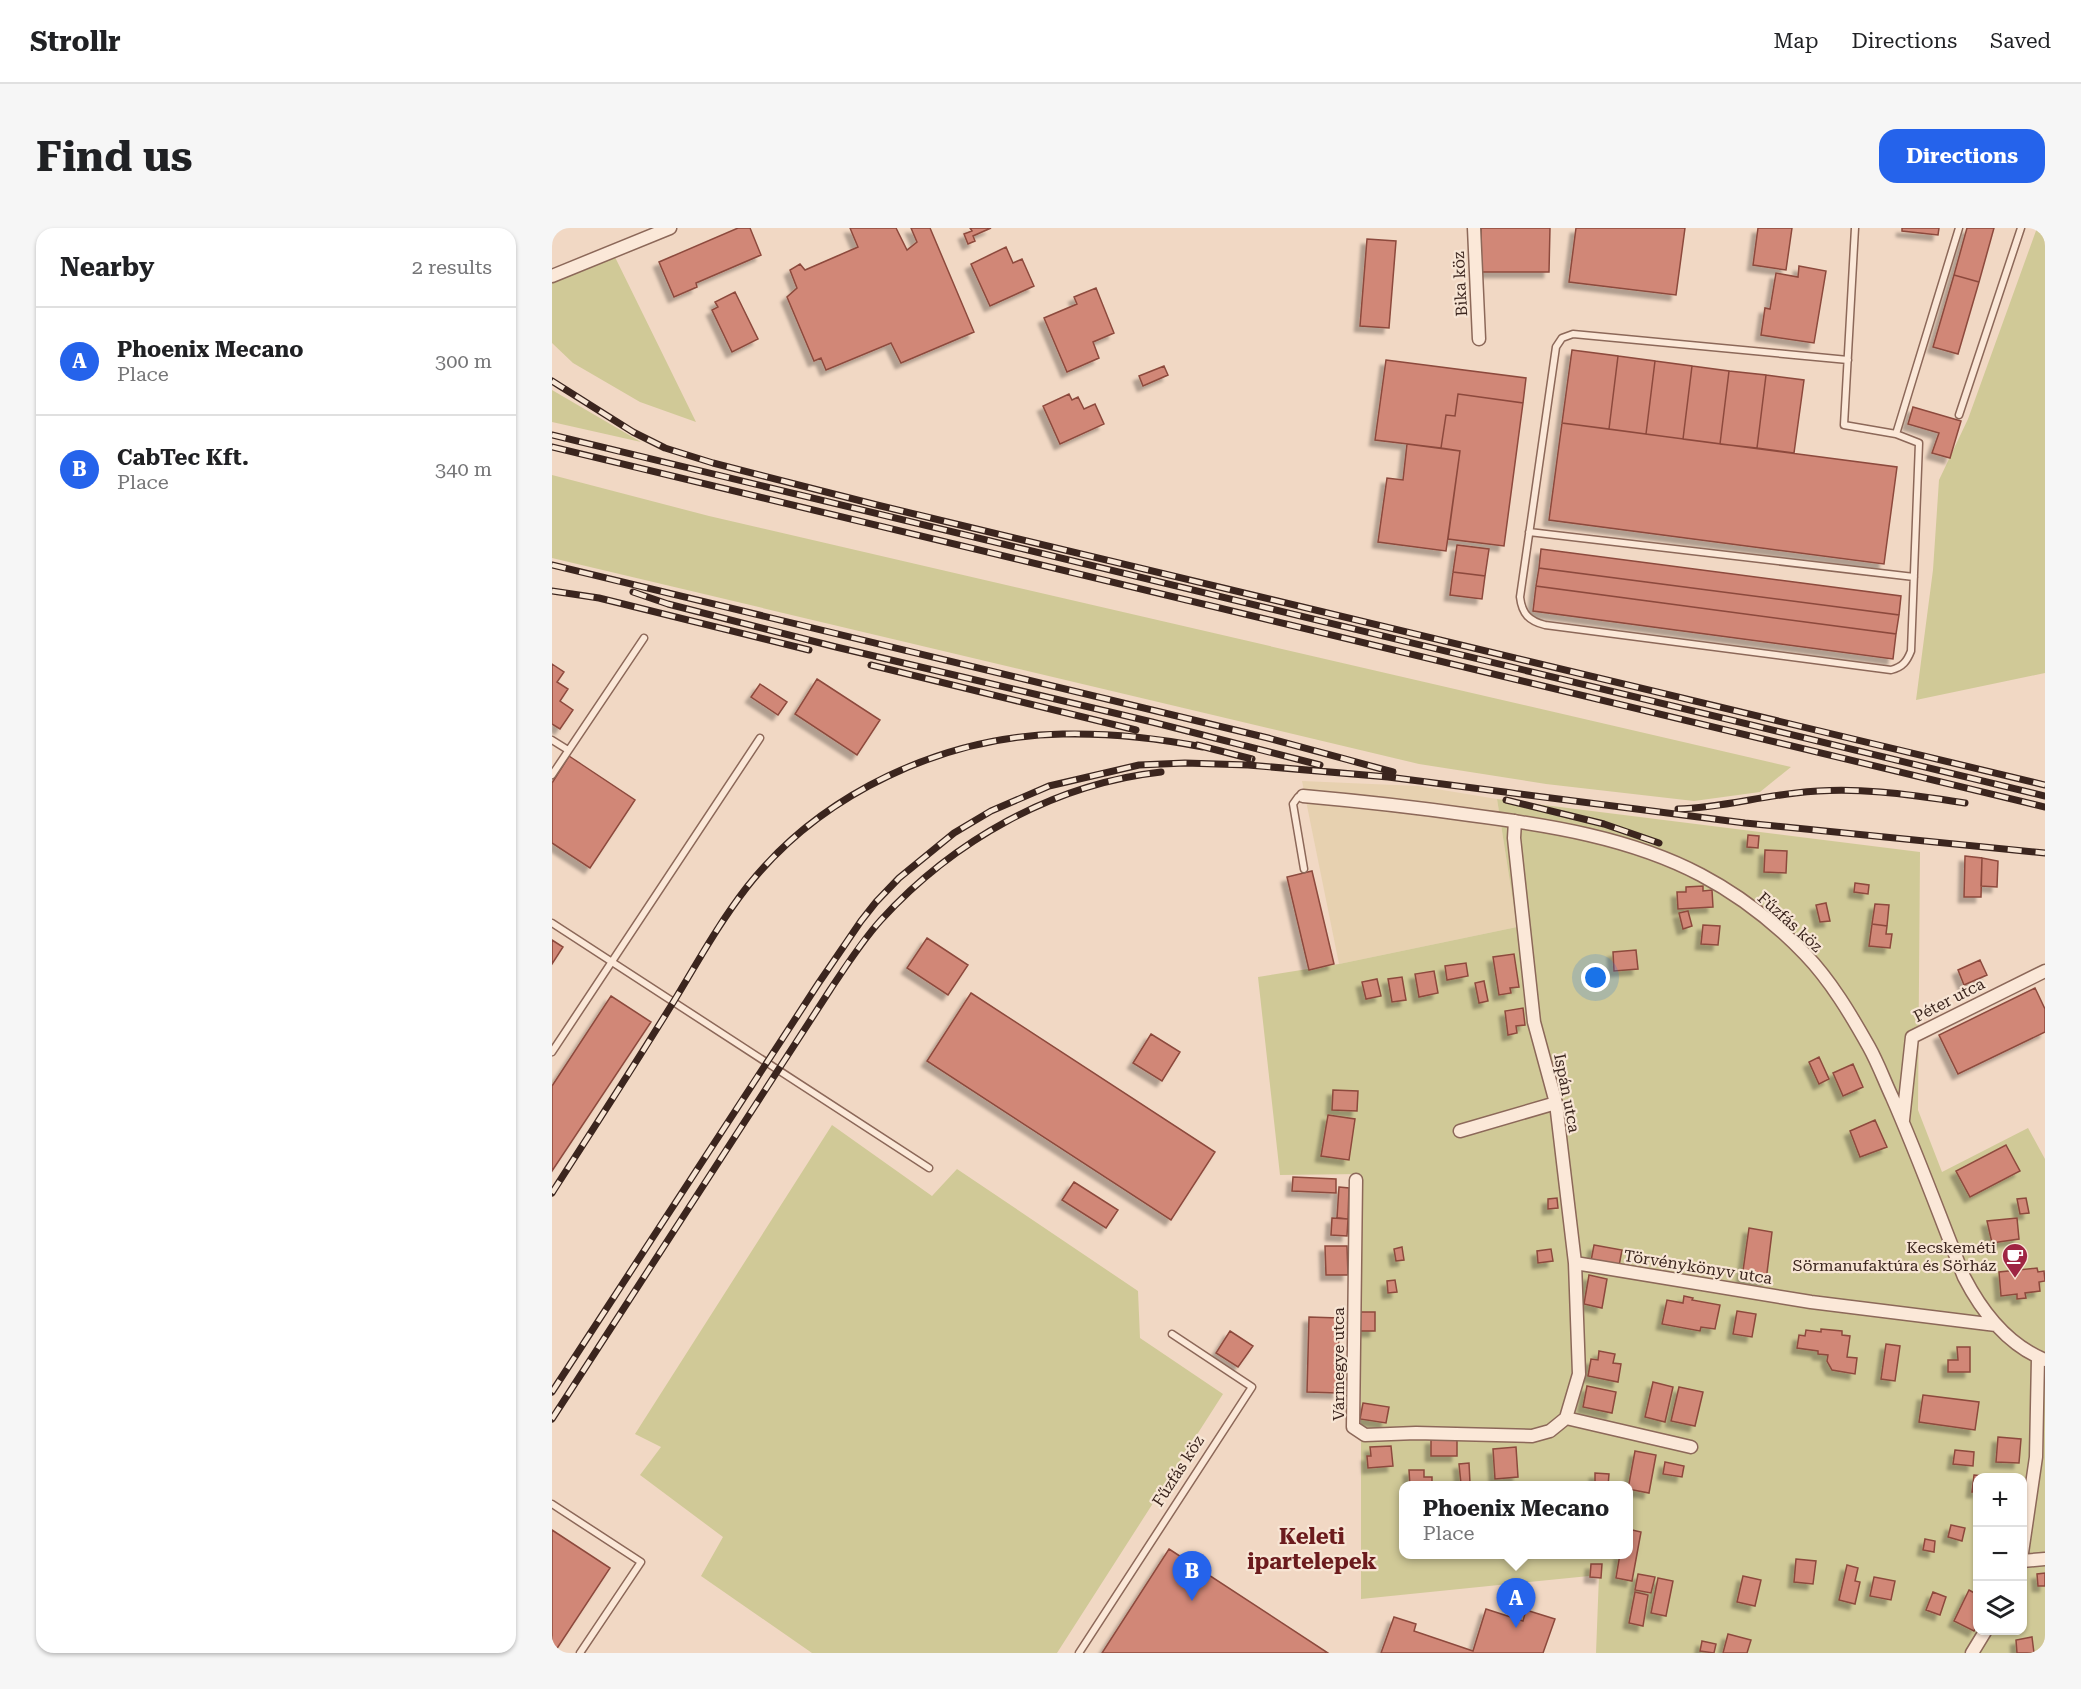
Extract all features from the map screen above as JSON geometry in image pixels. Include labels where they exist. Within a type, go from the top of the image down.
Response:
[{"type":"street","points":[[552,276],[670,228]]},
{"type":"street","name":"Bika köz","points":[[1474,228],[1479,339]]},
{"type":"street","name":"Fűzfás köz","points":[[1303,796],[1385,803],[1515,821],[1611,841],[1700,874],[1766,919],[1807,956],[1837,994],[1871,1050],[1903,1122],[1964,1277],[1983,1310],[2011,1339],[2042,1359]]},
{"type":"street","name":"Ispán utca","points":[[1515,821],[1514,838],[1534,1022],[1556,1103],[1575,1263],[1579,1374],[1566,1418]]},
{"type":"street","name":"Péter utca","points":[[1903,1122],[1912,1037],[2045,971]]},
{"type":"street","points":[[1460,1131],[1556,1103]]},
{"type":"street","name":"Vármegye utca","points":[[1356,1180],[1353,1427],[1365,1435],[1416,1433],[1532,1436],[1550,1431],[1566,1418]]},
{"type":"street","name":"Törvénykönyv utca","points":[[1575,1263],[1811,1302],[1996,1324]]},
{"type":"street","points":[[2026,1527],[2036,1456],[2042,1359]]},
{"type":"street","points":[[1566,1418],[1691,1447]]},
{"type":"street","points":[[2027,1560],[2045,1559]]},
{"type":"street","points":[[1972,1653],[1983,1635]]},
{"type":"lane","points":[[1848,360],[1567,335],[1558,342],[1556,348],[1520,597],[1523,611],[1536,623],[1891,670],[1900,667],[1907,660],[1911,651],[1919,443],[1896,434],[1844,425],[1848,360],[1855,228]]},
{"type":"lane","points":[[1896,434],[1959,228]]},
{"type":"lane","points":[[1959,415],[2021,228]]},
{"type":"lane","points":[[1529,532],[1914,577]]},
{"type":"lane","points":[[552,776],[567,750],[644,638]]},
{"type":"lane","points":[[552,1052],[760,738]]},
{"type":"lane","points":[[552,740],[567,750]]},
{"type":"lane","points":[[1303,796],[1298,797],[1293,804],[1304,869]]},
{"type":"lane","points":[[552,923],[929,1168]]},
{"type":"lane","name":"Fűzfás köz","points":[[1079,1653],[1252,1387],[1172,1334]]},
{"type":"lane","points":[[552,1504],[641,1562],[580,1653]]},
{"type":"shaded area","points":[[2037,228],[2045,228],[2045,673],[1916,700],[1933,570],[1939,480],[1968,419]]},
{"type":"shaded area","points":[[613,253],[696,422],[640,402],[573,363],[552,343],[552,275]]},
{"type":"shaded area","points":[[552,390],[641,442],[552,422]]},
{"type":"shaded area","points":[[552,475],[709,516],[1791,767],[1760,792],[1694,801],[1546,784],[1419,764],[552,558]]},
{"type":"shaded area","points":[[1302,781],[1418,786],[1497,799],[1517,927],[1339,964]]},
{"type":"shaded area","points":[[1497,799],[1920,852],[1918,1110],[1942,1172],[2028,1128],[2045,1159],[2045,1653],[1596,1653],[1599,1575],[1361,1599],[1361,1174],[1280,1175],[1258,977],[1339,964],[1517,927]]},
{"type":"shaded area","points":[[832,1125],[932,1196],[957,1169],[1138,1291],[1140,1338],[1223,1394],[1057,1653],[812,1653],[701,1576],[723,1537],[640,1475],[661,1447],[635,1434]]},
{"type":"building","points":[[738,228],[750,228],[761,255],[696,283],[697,287],[674,297],[659,262]]},
{"type":"building","points":[[850,228],[896,228],[907,250],[917,242],[911,228],[930,228],[974,332],[901,363],[891,343],[826,370],[821,358],[814,361],[787,297],[797,288],[790,270],[800,264],[805,270],[858,247]]},
{"type":"building","points":[[970,228],[991,228],[973,236],[975,241],[968,244],[964,234],[972,231]]},
{"type":"building","points":[[1481,228],[1550,228],[1549,272],[1481,272]]},
{"type":"building","points":[[1576,228],[1685,228],[1676,295],[1569,282]]},
{"type":"building","points":[[1758,228],[1792,228],[1786,270],[1753,265]]},
{"type":"building","points":[[1902,228],[1939,228],[1938,235],[1902,231]]},
{"type":"building","points":[[1967,228],[1994,228],[1979,282],[1954,275]]},
{"type":"building","points":[[1367,239],[1396,241],[1389,328],[1360,326]]},
{"type":"building","points":[[1006,247],[1013,263],[1022,259],[1034,286],[990,306],[971,264]]},
{"type":"building","points":[[1799,266],[1826,271],[1814,343],[1761,335],[1765,308],[1770,309],[1776,273],[1798,277]]},
{"type":"building","points":[[1954,275],[1979,282],[1958,354],[1933,347]]},
{"type":"building","points":[[1096,288],[1114,333],[1093,342],[1099,358],[1067,372],[1044,318],[1077,304],[1074,297]]},
{"type":"building","points":[[735,292],[758,339],[732,352],[712,310],[718,307],[715,302]]},
{"type":"building","points":[[1572,350],[1618,356],[1609,429],[1562,423]]},
{"type":"building","points":[[1618,356],[1655,361],[1646,434],[1609,429]]},
{"type":"building","points":[[1386,360],[1526,378],[1523,403],[1458,394],[1455,416],[1446,415],[1441,448],[1375,440]]},
{"type":"building","points":[[1655,361],[1692,366],[1683,439],[1646,434]]},
{"type":"building","points":[[1164,366],[1168,375],[1143,386],[1139,376]]},
{"type":"building","points":[[1692,366],[1729,371],[1720,444],[1683,439]]},
{"type":"building","points":[[1729,371],[1766,375],[1757,448],[1720,444]]},
{"type":"building","points":[[1766,375],[1804,380],[1794,453],[1757,448]]},
{"type":"building","points":[[1069,394],[1072,400],[1078,397],[1084,409],[1095,404],[1104,424],[1060,444],[1043,406]]},
{"type":"building","points":[[1458,394],[1523,403],[1504,546],[1448,539],[1460,451],[1441,448],[1446,415],[1455,416]]},
{"type":"building","points":[[1913,407],[1961,421],[1950,458],[1932,453],[1939,433],[1908,424]]},
{"type":"building","points":[[1562,423],[1897,467],[1884,564],[1549,520]]},
{"type":"building","points":[[1407,444],[1460,451],[1446,551],[1378,542],[1387,478],[1403,480]]},
{"type":"building","points":[[1457,545],[1489,549],[1485,576],[1453,572]]},
{"type":"building","points":[[1541,549],[1901,596],[1899,615],[1539,568]]},
{"type":"building","points":[[1539,568],[1899,615],[1896,634],[1536,586]]},
{"type":"building","points":[[1453,572],[1485,576],[1482,599],[1450,595]]},
{"type":"building","points":[[1536,586],[1896,634],[1893,659],[1533,611]]},
{"type":"building","points":[[552,664],[564,672],[557,682],[568,689],[560,701],[573,710],[560,729],[552,724]]},
{"type":"building","points":[[817,679],[880,720],[857,755],[795,714]]},
{"type":"building","points":[[760,684],[787,702],[778,715],[751,697]]},
{"type":"building","points":[[569,756],[635,800],[590,868],[552,843],[552,783]]},
{"type":"building","points":[[1748,835],[1759,836],[1758,848],[1747,847]]},
{"type":"building","points":[[1765,850],[1787,851],[1786,873],[1764,872]]},
{"type":"building","points":[[1965,856],[1982,858],[1981,897],[1964,897]]},
{"type":"building","points":[[1982,858],[1998,861],[1997,887],[1981,886]]},
{"type":"building","points":[[1312,871],[1334,964],[1309,970],[1287,877]]},
{"type":"building","points":[[1855,883],[1869,885],[1868,894],[1854,892]]},
{"type":"building","points":[[1703,886],[1703,891],[1712,890],[1713,907],[1678,909],[1677,892],[1686,892],[1686,887]]},
{"type":"building","points":[[1826,903],[1830,921],[1820,922],[1816,905]]},
{"type":"building","points":[[1875,904],[1889,905],[1887,926],[1872,924]]},
{"type":"building","points":[[1688,911],[1692,926],[1683,929],[1679,913]]},
{"type":"building","points":[[1872,924],[1887,926],[1886,934],[1892,934],[1890,948],[1869,946]]},
{"type":"building","points":[[1703,925],[1720,926],[1718,945],[1701,944]]},
{"type":"building","points":[[927,938],[968,965],[948,995],[907,968]]},
{"type":"building","points":[[552,940],[563,947],[552,964]]},
{"type":"building","points":[[1636,950],[1638,969],[1614,971],[1613,952]]},
{"type":"building","points":[[1514,954],[1519,987],[1510,988],[1511,993],[1499,995],[1493,957]]},
{"type":"building","points":[[1980,960],[1987,975],[1964,985],[1958,970]]},
{"type":"building","points":[[1466,963],[1468,976],[1447,980],[1445,966]]},
{"type":"building","points":[[1434,971],[1438,993],[1419,997],[1415,974]]},
{"type":"building","points":[[1402,977],[1406,1000],[1392,1002],[1388,979]]},
{"type":"building","points":[[1377,979],[1381,996],[1366,999],[1362,982]]},
{"type":"building","points":[[1484,981],[1488,1001],[1479,1003],[1475,983]]},
{"type":"building","points":[[2035,988],[2045,1009],[2045,1032],[1958,1074],[1939,1035]]},
{"type":"building","points":[[971,993],[1215,1152],[1171,1220],[927,1061]]},
{"type":"building","points":[[611,996],[651,1022],[552,1171],[552,1086]]},
{"type":"building","points":[[1523,1008],[1525,1025],[1516,1026],[1517,1033],[1508,1035],[1505,1011]]},
{"type":"building","points":[[1151,1034],[1180,1052],[1162,1081],[1133,1063]]},
{"type":"building","points":[[1819,1057],[1829,1079],[1819,1084],[1809,1062]]},
{"type":"building","points":[[1853,1064],[1863,1087],[1843,1096],[1833,1073]]},
{"type":"building","points":[[1333,1090],[1358,1091],[1357,1111],[1332,1110]]},
{"type":"building","points":[[1328,1115],[1355,1119],[1349,1160],[1321,1156]]},
{"type":"building","points":[[1875,1120],[1887,1147],[1860,1157],[1850,1131]]},
{"type":"building","points":[[2006,1145],[2020,1171],[1970,1197],[1956,1171]]},
{"type":"building","points":[[1293,1177],[1336,1179],[1336,1193],[1292,1191]]},
{"type":"building","points":[[1074,1182],[1118,1210],[1106,1228],[1062,1200]]},
{"type":"building","points":[[1339,1187],[1349,1188],[1348,1219],[1337,1218]]},
{"type":"building","points":[[1557,1198],[1558,1208],[1548,1209],[1548,1199]]},
{"type":"building","points":[[2026,1198],[2029,1213],[2020,1214],[2017,1199]]},
{"type":"building","points":[[1332,1218],[1348,1219],[1347,1236],[1331,1235]]},
{"type":"building","points":[[2017,1218],[2019,1239],[1992,1243],[1987,1221]]},
{"type":"building","points":[[1749,1228],[1772,1232],[1766,1281],[1742,1278]]},
{"type":"building","points":[[1594,1245],[1622,1250],[1619,1266],[1591,1261]]},
{"type":"building","points":[[1325,1246],[1347,1246],[1348,1275],[1326,1275]]},
{"type":"building","points":[[1402,1247],[1404,1260],[1396,1261],[1394,1249]]},
{"type":"building","points":[[1551,1249],[1553,1261],[1538,1263],[1537,1251]]},
{"type":"building","points":[[2037,1268],[2038,1272],[2044,1271],[2045,1281],[2039,1282],[2040,1291],[2025,1293],[2026,1298],[2017,1299],[2017,1294],[2001,1296],[1999,1272]]},
{"type":"building","points":[[1589,1275],[1607,1279],[1602,1308],[1584,1304]]},
{"type":"building","points":[[1395,1280],[1397,1292],[1388,1293],[1387,1281]]},
{"type":"building","points":[[1684,1296],[1693,1298],[1692,1300],[1720,1305],[1715,1329],[1701,1327],[1700,1331],[1662,1324],[1667,1300],[1683,1303]]},
{"type":"building","points":[[1737,1311],[1756,1314],[1752,1337],[1733,1334]]},
{"type":"building","points":[[1358,1312],[1375,1312],[1375,1331],[1358,1331]]},
{"type":"building","points":[[1309,1317],[1339,1318],[1338,1393],[1307,1392]]},
{"type":"building","points":[[1821,1329],[1842,1331],[1842,1335],[1850,1336],[1847,1357],[1857,1358],[1855,1374],[1832,1370],[1827,1361],[1828,1355],[1797,1348],[1799,1335],[1805,1336],[1806,1330],[1821,1332]]},
{"type":"building","points":[[1230,1331],[1253,1346],[1238,1367],[1216,1353]]},
{"type":"building","points":[[1886,1344],[1900,1346],[1895,1381],[1881,1379]]},
{"type":"building","points":[[1957,1347],[1970,1347],[1970,1372],[1948,1372],[1948,1360],[1958,1360]]},
{"type":"building","points":[[1599,1351],[1615,1354],[1613,1363],[1621,1364],[1618,1382],[1588,1376],[1591,1359],[1598,1360]]},
{"type":"building","points":[[1653,1382],[1673,1387],[1665,1422],[1645,1417]]},
{"type":"building","points":[[1587,1386],[1616,1392],[1612,1413],[1583,1407]]},
{"type":"building","points":[[1679,1387],[1703,1392],[1695,1426],[1671,1421]]},
{"type":"building","points":[[1923,1395],[1979,1402],[1975,1430],[1919,1422]]},
{"type":"building","points":[[1363,1403],[1389,1407],[1386,1423],[1360,1419]]},
{"type":"building","points":[[1998,1437],[2021,1439],[2019,1463],[1996,1462]]},
{"type":"building","points":[[1431,1439],[1457,1439],[1457,1456],[1431,1456]]},
{"type":"building","points":[[1391,1446],[1393,1466],[1368,1468],[1367,1456],[1371,1456],[1370,1447]]},
{"type":"building","points":[[1516,1447],[1518,1477],[1495,1479],[1493,1449]]},
{"type":"building","points":[[1955,1450],[1974,1452],[1973,1466],[1953,1464]]},
{"type":"building","points":[[1635,1451],[1656,1455],[1649,1493],[1633,1490],[1633,1481],[1629,1481]]},
{"type":"building","points":[[1665,1462],[1684,1466],[1682,1477],[1663,1474]]},
{"type":"building","points":[[1469,1463],[1470,1481],[1461,1481],[1459,1464]]},
{"type":"building","points":[[1409,1470],[1424,1470],[1424,1477],[1432,1477],[1432,1481],[1410,1481]]},
{"type":"building","points":[[1595,1473],[1609,1474],[1608,1481],[1595,1481]]},
{"type":"building","points":[[1951,1525],[1965,1528],[1962,1541],[1948,1537]]},
{"type":"building","points":[[552,1530],[610,1568],[554,1653],[552,1653]]},
{"type":"building","points":[[1633,1530],[1641,1532],[1632,1581],[1616,1578],[1619,1559],[1633,1559]]},
{"type":"building","points":[[1925,1539],[1935,1541],[1934,1552],[1923,1550]]},
{"type":"building","points":[[1169,1549],[1328,1653],[1102,1653]]},
{"type":"building","points":[[1796,1559],[1816,1561],[1813,1584],[1794,1582]]},
{"type":"building","points":[[1591,1564],[1602,1564],[1601,1578],[1590,1577]]},
{"type":"building","points":[[1847,1565],[1858,1568],[1855,1581],[1860,1582],[1855,1604],[1839,1600]]},
{"type":"building","points":[[2045,1573],[2045,1586],[2038,1586],[2037,1574]]},
{"type":"building","points":[[1638,1574],[1655,1577],[1651,1593],[1635,1590]]},
{"type":"building","points":[[1743,1576],[1761,1580],[1755,1606],[1737,1602]]},
{"type":"building","points":[[1874,1577],[1895,1581],[1891,1600],[1870,1596]]},
{"type":"building","points":[[1658,1578],[1673,1581],[1666,1616],[1651,1613]]},
{"type":"building","points":[[1969,1590],[1973,1592],[1973,1630],[1954,1621]]},
{"type":"building","points":[[1635,1592],[1648,1595],[1643,1626],[1629,1623]]},
{"type":"building","points":[[1933,1592],[1946,1597],[1940,1615],[1926,1610]]},
{"type":"building","points":[[1486,1609],[1523,1621],[1526,1610],[1555,1619],[1543,1653],[1381,1653],[1394,1617],[1416,1624],[1414,1631],[1473,1651]]},
{"type":"building","points":[[1728,1634],[1751,1640],[1747,1653],[1723,1653]]},
{"type":"building","points":[[2032,1637],[2034,1653],[2017,1653],[2016,1640]]},
{"type":"building","points":[[1702,1641],[1716,1644],[1714,1653],[1700,1651]]},
{"type":"railway","points":[[552,381],[633,432],[665,448],[713,463],[877,505],[2045,785]]},
{"type":"railway","points":[[552,435],[2045,796]]},
{"type":"railway","points":[[552,447],[2045,807]]},
{"type":"railway","points":[[552,565],[1268,738],[1393,772]]},
{"type":"railway","points":[[552,591],[599,598],[809,650]]},
{"type":"railway","points":[[633,592],[668,604],[836,647],[1152,722],[1320,765]]},
{"type":"railway","points":[[871,665],[1136,730]]},
{"type":"railway","points":[[552,1193],[718,929],[747,887],[777,854],[811,824],[848,798],[888,776],[930,759],[974,746],[1018,737],[1099,734],[1203,747]]},
{"type":"railway","points":[[1197,745],[1252,759]]},
{"type":"railway","points":[[552,1392],[818,984],[876,902],[899,878],[954,833],[991,811],[1049,786],[1139,765],[1185,763],[1248,765],[1388,777],[1745,823],[2045,853]]},
{"type":"railway","points":[[552,1419],[830,990],[881,920],[909,891],[940,865],[1008,821],[1044,803],[1082,789],[1161,772]]},
{"type":"railway","points":[[1678,809],[1708,807],[1796,793],[1838,790],[1902,794],[1965,803]]},
{"type":"railway","points":[[1506,800],[1604,824],[1659,843]]},
{"type":"place","name":"Kecskeméti Sörmanufaktúra és Sörház","points":[[2015,1279]]},
{"type":"place","name":"CabTec Kft.","points":[[1192,1601]]},
{"type":"place","name":"Phoenix Mecano","points":[[1516,1628]]},
{"type":"district","name":"Keleti ipartelepek","points":[[1312,1548]]}]
